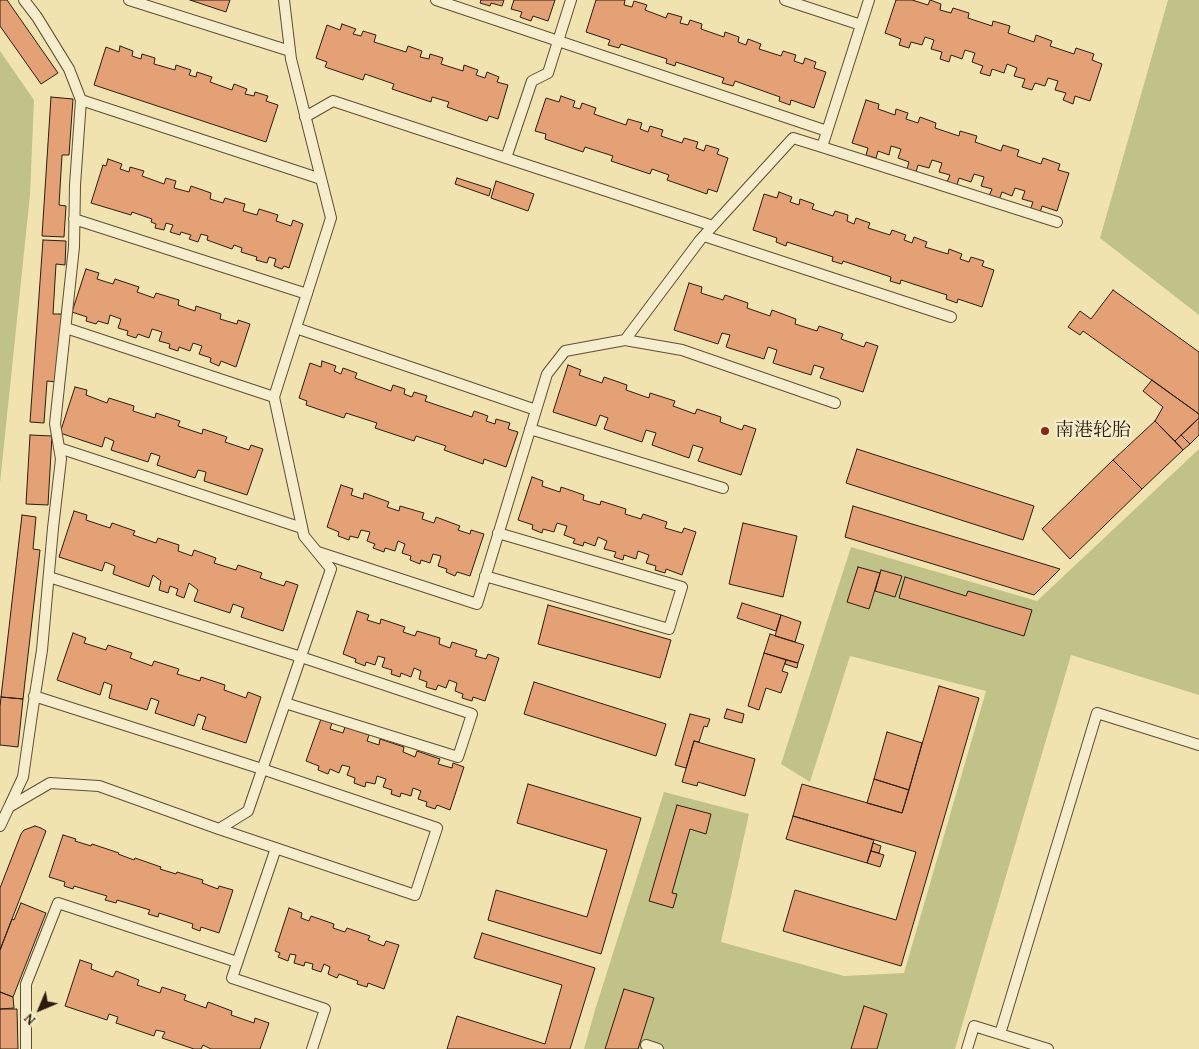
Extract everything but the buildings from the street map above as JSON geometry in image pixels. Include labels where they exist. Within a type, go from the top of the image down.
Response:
[{"type":"lane","points":[[0,826],[23,777],[42,650],[61,459],[55,424],[74,247],[75,185],[81,100],[69,69],[37,17],[24,0]]},
{"type":"lane","points":[[129,0],[290,51]]},
{"type":"lane","points":[[219,829],[248,812],[331,570],[304,536],[274,397],[331,218],[291,59],[284,0]]},
{"type":"lane","points":[[436,0],[827,131]]},
{"type":"lane","points":[[506,158],[532,81],[548,73],[571,0]]},
{"type":"lane","points":[[785,0],[861,25]]},
{"type":"lane","points":[[822,146],[869,0]]},
{"type":"lane","points":[[81,100],[321,179]]},
{"type":"lane","points":[[305,117],[333,101],[713,226]]},
{"type":"lane","points":[[625,340],[704,236],[793,138],[1057,222]]},
{"type":"lane","points":[[74,219],[307,294]]},
{"type":"lane","points":[[704,236],[951,317]]},
{"type":"lane","points":[[66,328],[274,397]]},
{"type":"lane","points":[[296,328],[536,410]]},
{"type":"lane","points":[[316,552],[477,604],[547,374],[565,351],[625,340],[682,350],[835,402]]},
{"type":"lane","points":[[530,429],[722,488]]},
{"type":"lane","points":[[59,448],[302,528]]},
{"type":"lane","points":[[485,576],[669,629],[682,587],[498,533]]},
{"type":"lane","points":[[48,577],[301,657],[472,714],[458,757],[285,703]]},
{"type":"lane","points":[[9,807],[50,783],[99,786],[219,829],[415,895],[437,828],[262,769],[34,696]]},
{"type":"lane","points":[[1000,1034],[1097,713],[1199,744]]},
{"type":"lane","points":[[276,848],[232,978],[325,1009],[312,1049]]},
{"type":"lane","points":[[26,1049],[26,984],[58,903],[237,962]]},
{"type":"lane","points":[[967,1049],[974,1026],[1000,1034],[1014,1044],[1048,1049]]},
{"type":"lane","points":[[646,1045],[658,1049]]},
{"type":"green space","points":[[1168,0],[1199,0],[1199,315],[1100,238]]},
{"type":"green space","points":[[0,51],[34,100],[30,195],[0,483]]},
{"type":"green space","points":[[1199,449],[1199,695],[1071,655],[955,1049],[584,1049],[664,792],[749,814],[721,942],[844,976],[904,973],[986,691],[850,656],[810,782],[781,764],[851,547],[1037,601]]},
{"type":"place","name":"南港轮胎","points":[[1045,431]]}]
